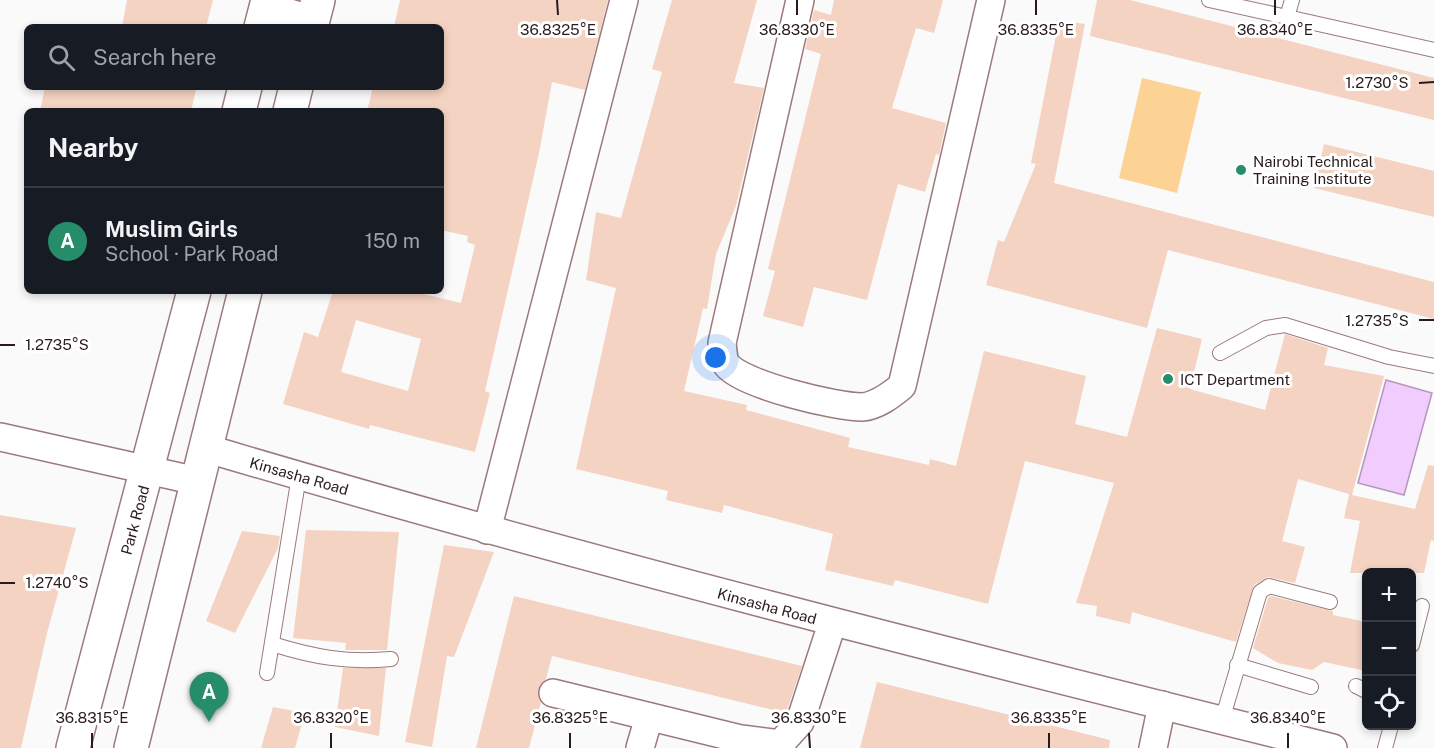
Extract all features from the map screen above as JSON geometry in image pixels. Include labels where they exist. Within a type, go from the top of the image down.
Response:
[{"type":"main road","points":[[240,108],[245,90]]},
{"type":"main road","points":[[291,108],[295,90]]},
{"type":"main road","name":"Park Road","points":[[73,748],[149,469],[193,294]]},
{"type":"main road","points":[[131,748],[244,294]]},
{"type":"street","points":[[487,530],[624,0]]},
{"type":"street","points":[[800,0],[722,343],[726,364],[742,378],[799,395],[863,407],[886,399],[902,386],[991,0]]},
{"type":"street","points":[[265,11],[314,16]]},
{"type":"street","points":[[2,435],[197,481]]},
{"type":"street","name":"Kinsasha Road","points":[[205,448],[487,530],[832,624],[1333,748]]},
{"type":"street","points":[[553,693],[741,739],[780,744],[800,722],[832,624]]},
{"type":"street","points":[[1153,748],[1162,705]]},
{"type":"street","points":[[640,748],[649,717]]},
{"type":"lane","points":[[1209,0],[1434,50]]},
{"type":"lane","points":[[1287,16],[1292,0]]},
{"type":"lane","points":[[1220,353],[1266,328],[1285,325],[1389,357],[1434,366]]},
{"type":"lane","points":[[267,673],[298,476]]},
{"type":"lane","points":[[1222,720],[1260,592],[1269,586],[1330,602]]},
{"type":"lane","points":[[1416,629],[1422,606]]},
{"type":"lane","points":[[272,644],[320,658],[364,661],[391,659]]},
{"type":"lane","points":[[1237,665],[1311,687]]},
{"type":"lane","points":[[1385,748],[1390,730]]},
{"type":"shaded area","points":[[1142,78],[1201,92],[1177,193],[1119,178]]},
{"type":"shaded area","points":[[1386,380],[1432,393],[1404,495],[1358,483]]},
{"type":"building","points":[[127,0],[213,0],[207,24],[123,24]]},
{"type":"building","points":[[400,0],[608,0],[585,90],[552,82],[539,153],[485,391],[490,393],[475,452],[370,425],[369,429],[283,404],[304,332],[318,337],[332,294],[424,294],[461,303],[475,245],[467,242],[468,236],[444,231],[444,108],[368,108],[372,90],[444,90],[444,24],[395,24]],"holes":[[[356,320],[421,339],[408,391],[341,372]]]},
{"type":"building","points":[[672,0],[757,0],[734,83],[764,88],[736,206],[716,254],[707,309],[703,308],[684,391],[747,405],[746,410],[850,438],[848,447],[929,465],[930,459],[956,466],[984,351],[1086,376],[1075,424],[1127,437],[1157,328],[1202,339],[1190,389],[1265,410],[1285,334],[1328,348],[1324,365],[1384,376],[1352,495],[1415,509],[1428,465],[1434,466],[1434,541],[1431,540],[1424,573],[1416,573],[1416,568],[1362,568],[1362,573],[1350,573],[1360,521],[1344,518],[1349,494],[1298,479],[1282,541],[1305,547],[1295,583],[1268,577],[1254,585],[1236,642],[1132,612],[1130,624],[1096,616],[1097,606],[1076,603],[1114,483],[1025,461],[988,604],[895,580],[893,586],[825,570],[833,534],[724,505],[722,513],[666,500],[668,491],[576,469],[616,288],[586,280],[596,212],[621,218],[662,72],[652,69]]},
{"type":"building","points":[[834,0],[943,0],[934,33],[916,28],[892,108],[946,123],[939,155],[936,154],[925,192],[898,184],[867,300],[814,287],[803,327],[763,316],[775,271],[768,269],[821,54],[805,49],[814,10],[831,15]]},
{"type":"building","points":[[1097,0],[1130,0],[1434,78],[1434,120],[1090,36]]},
{"type":"building","points":[[1059,20],[1085,24],[1054,183],[1434,282],[1434,319],[1168,250],[1147,328],[986,285],[998,240],[1004,242],[1036,164],[1031,163]]},
{"type":"building","points":[[44,90],[196,90],[192,108],[41,108]]},
{"type":"building","points":[[1324,144],[1434,171],[1434,217],[1314,188]]},
{"type":"building","points":[[0,515],[76,528],[47,633],[21,748],[0,748]]},
{"type":"building","points":[[306,530],[399,532],[387,650],[345,650],[346,643],[293,638]]},
{"type":"building","points":[[242,531],[280,536],[278,548],[235,633],[206,621]]},
{"type":"building","points":[[444,545],[494,552],[454,657],[447,656],[432,747],[405,742]]},
{"type":"building","points":[[514,596],[802,666],[786,713],[552,656],[546,679],[538,690],[541,702],[529,748],[476,748]]},
{"type":"building","points":[[1271,596],[1333,611],[1333,615],[1362,621],[1362,670],[1324,662],[1312,670],[1278,663],[1253,648],[1268,598]]},
{"type":"building","points":[[343,668],[386,668],[379,736],[335,727]]},
{"type":"building","points":[[877,682],[1110,740],[1109,748],[860,748]]},
{"type":"building","points":[[273,707],[305,713],[295,748],[261,748]]},
{"type":"place","name":"Nairobi Technical Training Institute","points":[[1241,170]]},
{"type":"place","name":"ICT Department","points":[[1168,379]]},
{"type":"place","name":"Muslim Girls","points":[[209,722]]}]
